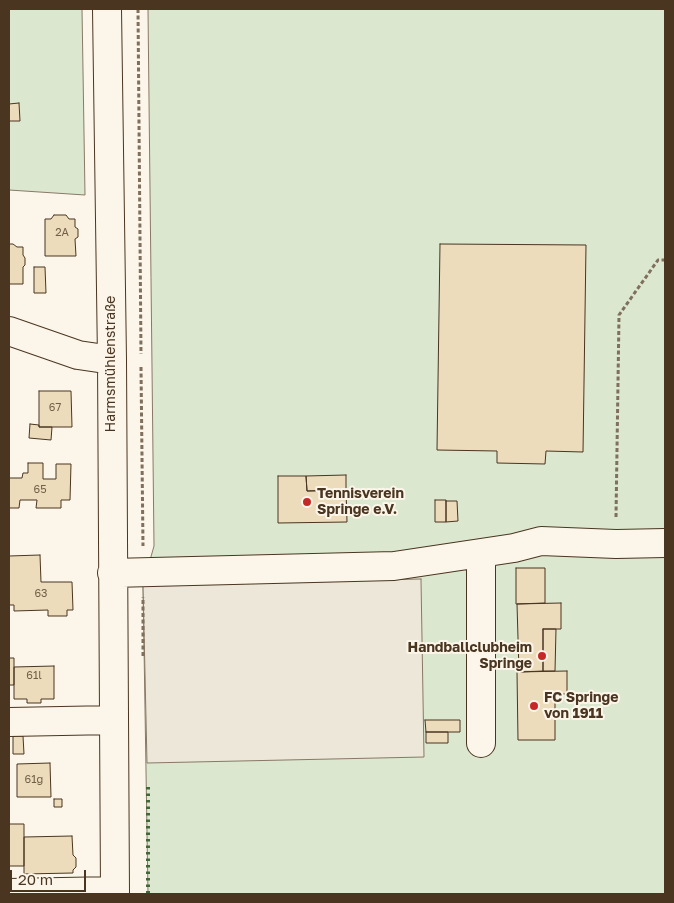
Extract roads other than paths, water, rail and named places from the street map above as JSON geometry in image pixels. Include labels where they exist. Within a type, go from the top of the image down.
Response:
[{"type":"street","name":"Harmsmühlenstraße","points":[[9,893],[115,893],[112,360],[107,9]]},
{"type":"street","points":[[9,331],[78,355],[112,360]]},
{"type":"street","points":[[112,573],[394,566],[514,548],[541,541],[616,544],[665,543]]},
{"type":"street","points":[[481,553],[481,743]]},
{"type":"street","points":[[9,722],[114,720]]},
{"type":"place","name":"Tennisverein Springe e.V.","points":[[307,502]]},
{"type":"place","name":"Handballclubheim Springe","points":[[542,656]]},
{"type":"place","name":"FC Springe von 1911","points":[[534,706]]}]
